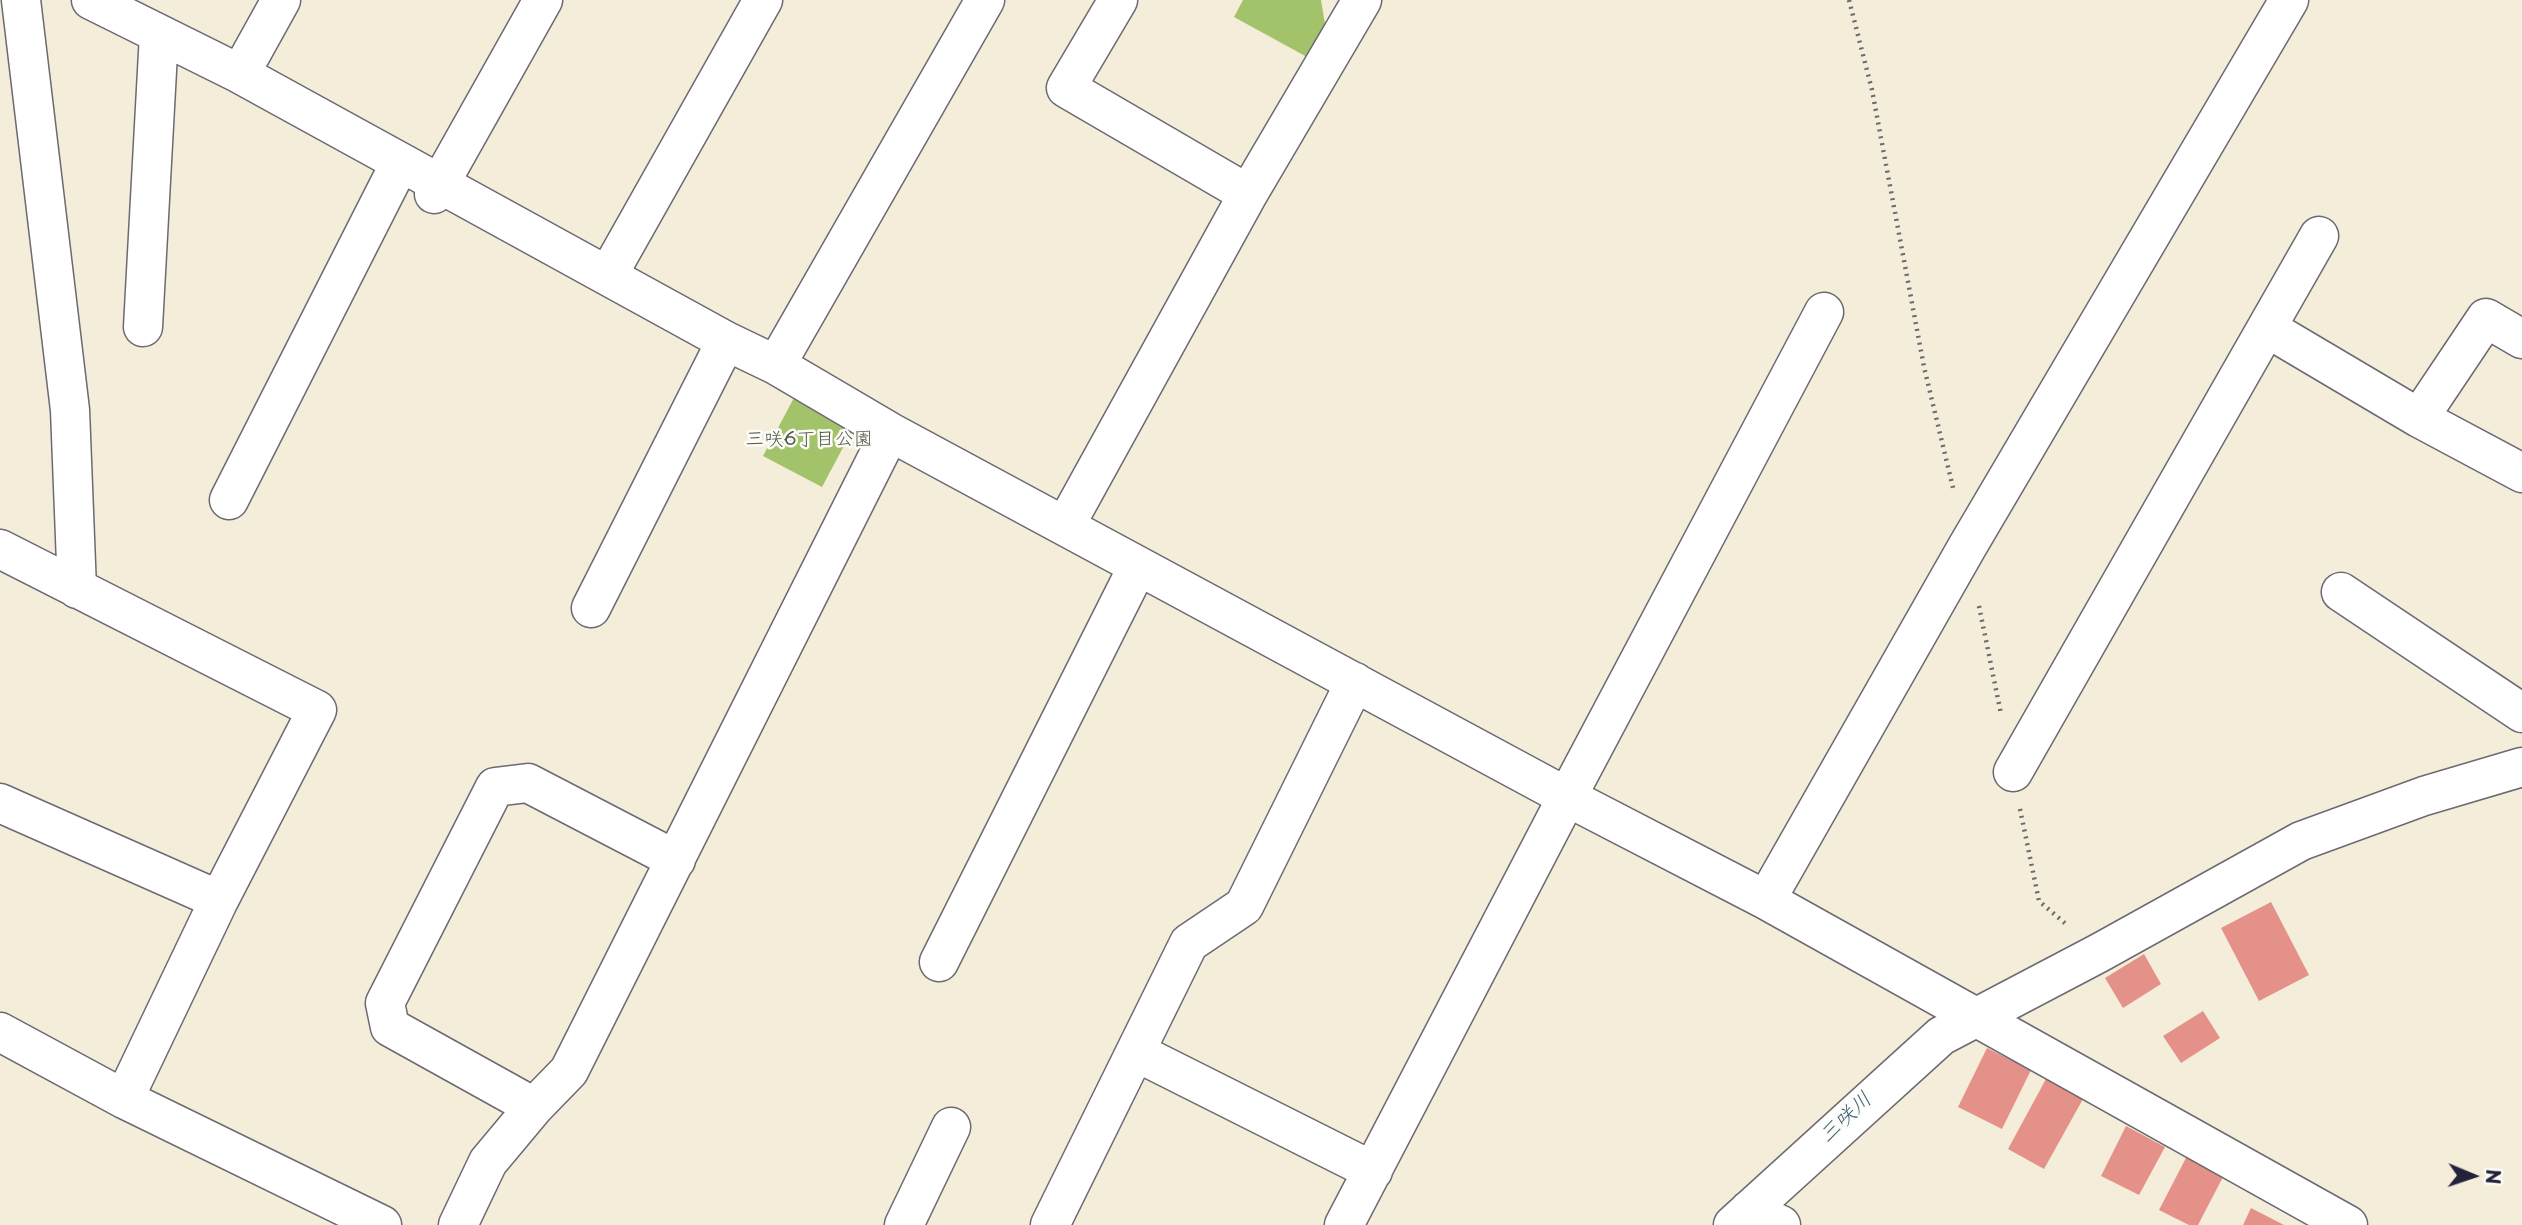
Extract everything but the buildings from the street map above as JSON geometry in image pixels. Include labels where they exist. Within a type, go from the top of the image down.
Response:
[{"type":"street","points":[[21,0],[70,410],[77,589]]},
{"type":"street","points":[[91,0],[240,74],[400,163],[437,189],[608,275],[1138,566],[1566,797],[1766,900],[2348,1225]]},
{"type":"street","points":[[240,74],[281,0]]},
{"type":"street","points":[[437,189],[542,0]]},
{"type":"street","points":[[608,275],[764,0]]},
{"type":"street","points":[[1118,0],[1066,88],[1248,194]]},
{"type":"street","points":[[1065,526],[1248,194],[1362,0]]},
{"type":"street","points":[[1766,900],[1967,547],[2290,0]]},
{"type":"street","points":[[776,365],[970,5]]},
{"type":"street","points":[[144,327],[159,34]]},
{"type":"street","points":[[229,500],[400,163]]},
{"type":"street","points":[[2013,772],[2319,236]]},
{"type":"street","points":[[1344,1225],[1566,797],[1824,312]]},
{"type":"street","points":[[2419,418],[2486,318],[2522,339]]},
{"type":"street","points":[[2267,328],[2419,418],[2522,473]]},
{"type":"street","points":[[591,608],[726,341]]},
{"type":"street","points":[[458,1225],[488,1162],[569,1070],[890,432]]},
{"type":"street","points":[[0,549],[317,710],[219,900],[124,1099]]},
{"type":"street","points":[[939,961],[1138,566]]},
{"type":"street","points":[[2341,592],[2522,712]]},
{"type":"street","points":[[1050,1225],[1189,943],[1244,906],[1355,682]]},
{"type":"street","points":[[1754,1220],[1941,1036],[2099,953],[2301,841],[2424,796],[2522,767]]},
{"type":"street","points":[[534,1107],[390,1027],[385,1003],[495,787],[528,783],[676,860]]},
{"type":"street","points":[[0,803],[219,900]]},
{"type":"street","points":[[0,1032],[124,1099],[382,1225]]},
{"type":"street","points":[[1136,1052],[1373,1171]]},
{"type":"street","points":[[904,1225],[951,1127]]},
{"type":"green space","points":[[1243,0],[1321,0],[1325,24],[1307,57],[1234,17]]},
{"type":"green space","name":"三咲6丁目公園","points":[[796,394],[855,425],[822,487],[763,456]]},
{"type":"water label","name":"三咲川","points":[[1846,1118]]}]
